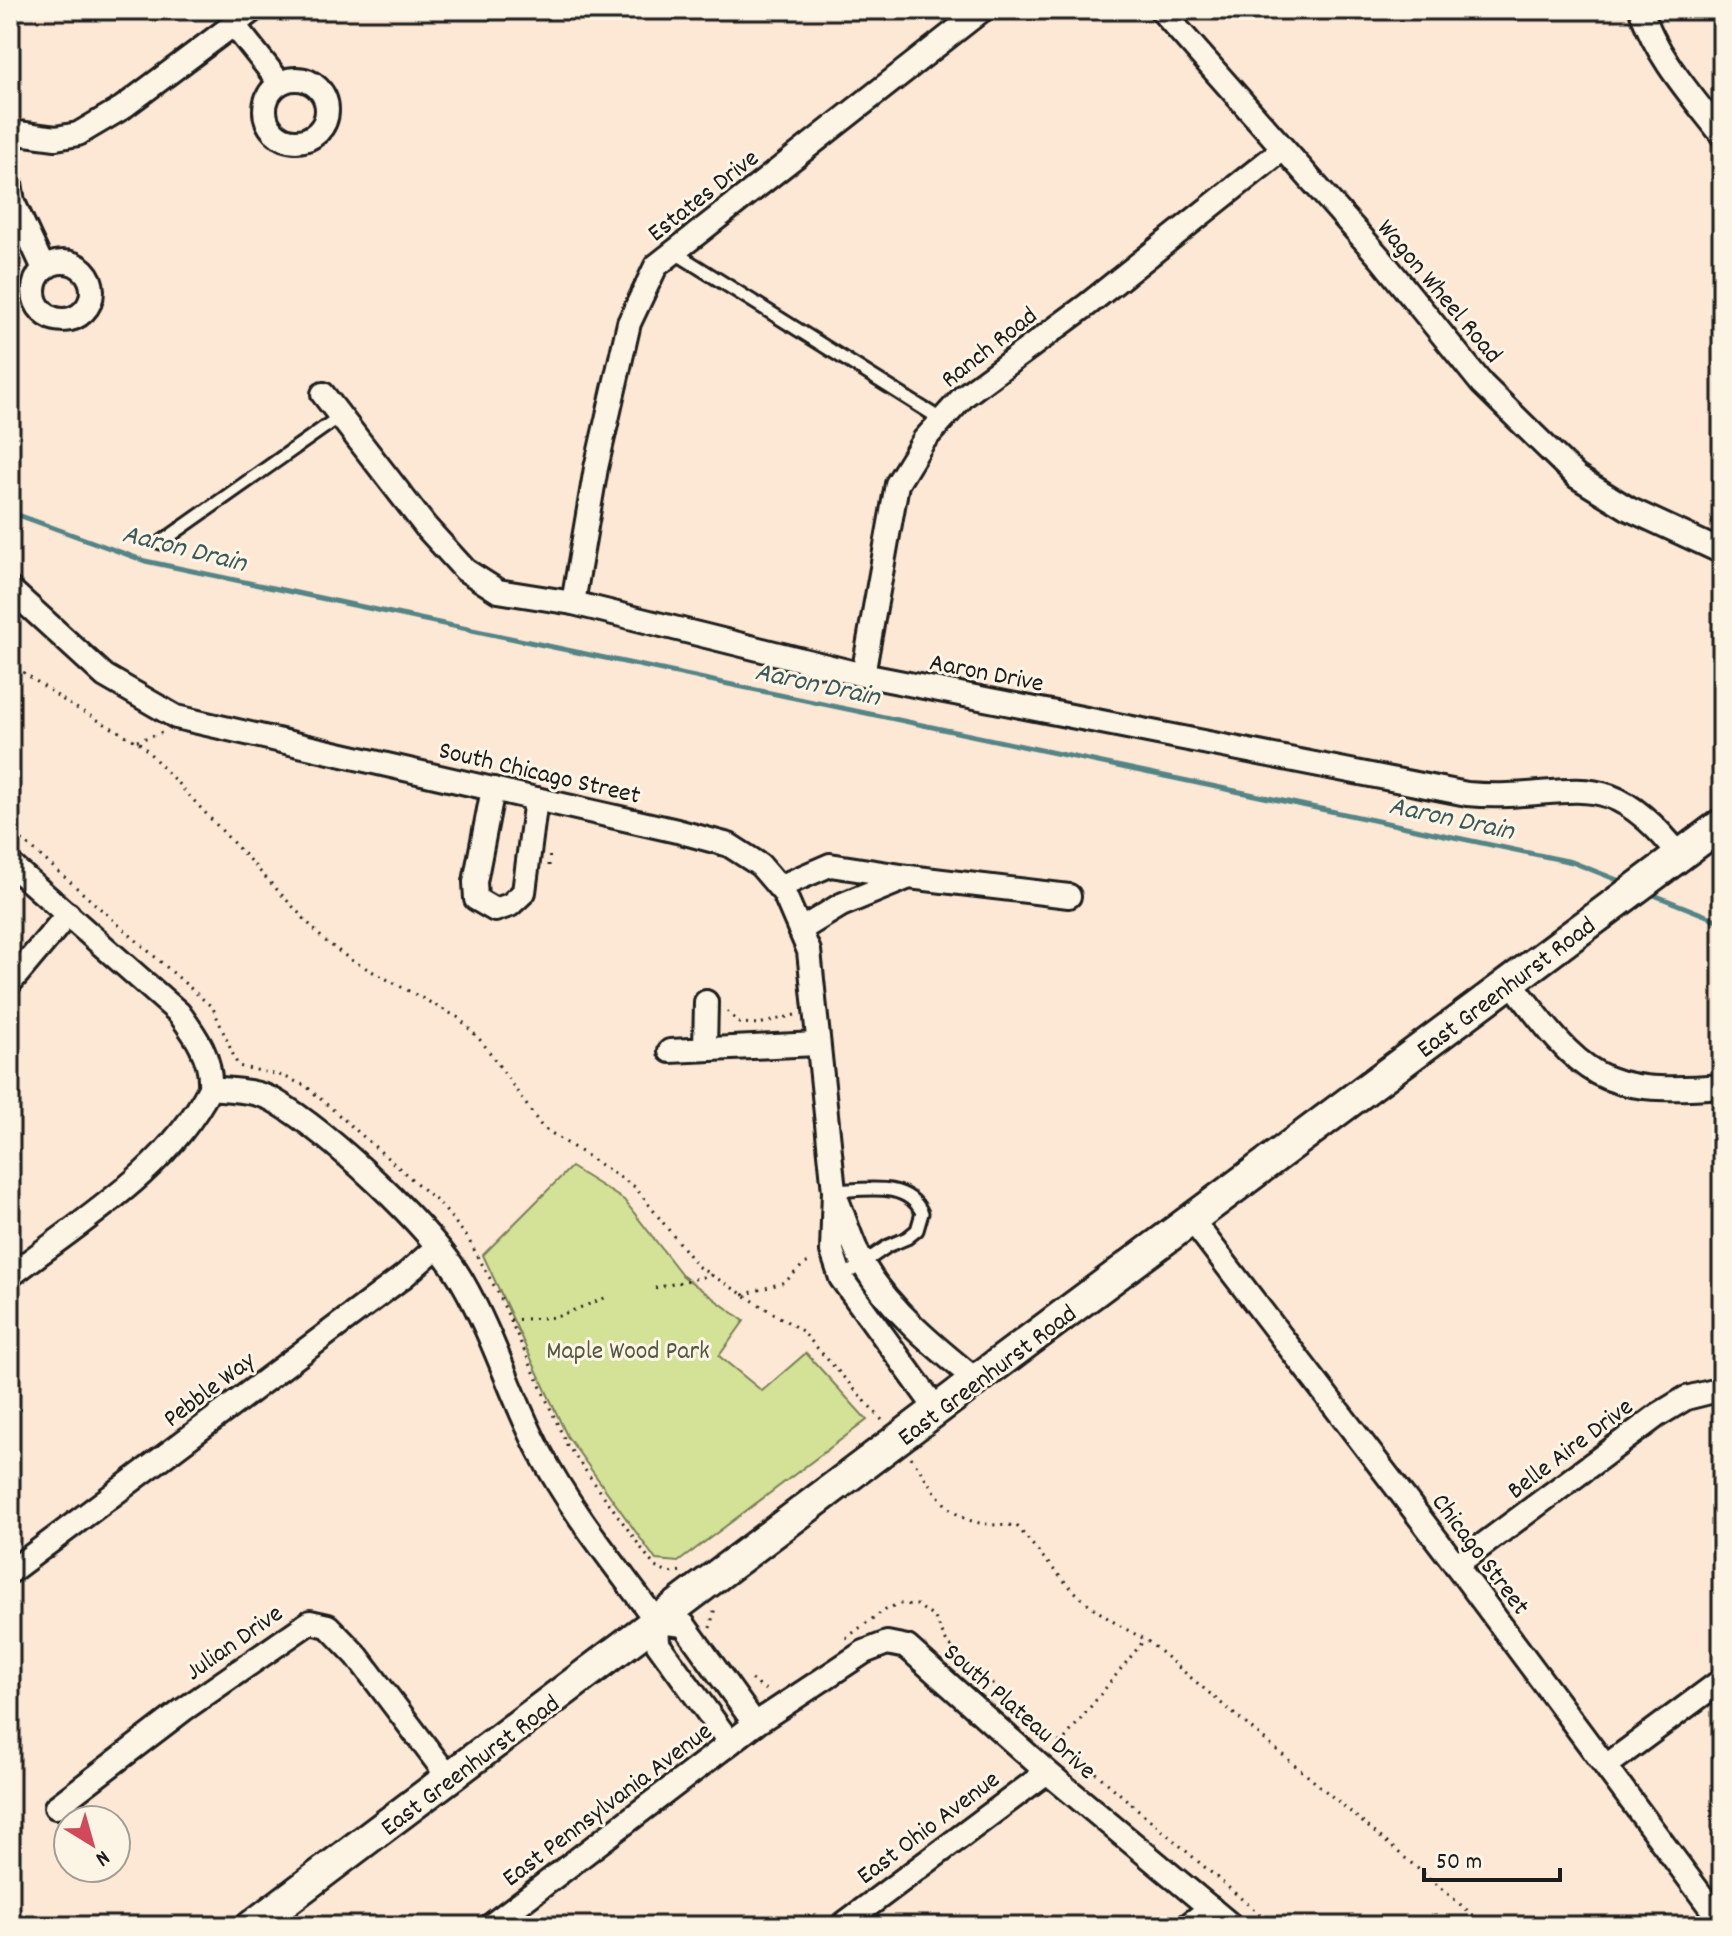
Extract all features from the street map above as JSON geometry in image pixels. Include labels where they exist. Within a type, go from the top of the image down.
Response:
[{"type":"main road","name":"East Greenhurst Road","points":[[252,1926],[657,1622],[885,1429],[937,1410],[1722,824]]},
{"type":"street","points":[[10,132],[56,138],[78,134],[122,108],[253,10]]},
{"type":"street","name":"Estates Drive","points":[[573,603],[596,468],[629,323],[656,266],[982,10]]},
{"type":"street","name":"Wagon Wheel Road","points":[[1161,10],[1381,259],[1482,384],[1577,477],[1629,509],[1722,552]]},
{"type":"street","points":[[1641,10],[1649,34],[1667,63],[1722,135]]},
{"type":"street","points":[[234,25],[280,83]]},
{"type":"street","name":"Ranch Road","points":[[863,675],[897,484],[924,440],[964,396],[1087,305],[1283,149]]},
{"type":"street","points":[[10,183],[13,202],[44,269]]},
{"type":"street","name":"Aaron Drive","points":[[323,394],[465,570],[498,591],[573,603],[863,675],[1467,794],[1499,797],[1582,787],[1608,794],[1634,809],[1657,827],[1680,856]]},
{"type":"street","name":"South Chicago Street","points":[[10,589],[105,676],[176,717],[729,845],[760,865],[779,887],[809,951],[834,1191],[832,1251],[841,1278],[937,1410]]},
{"type":"street","points":[[493,789],[475,882],[476,899],[495,910],[510,905],[524,892],[536,799]]},
{"type":"street","points":[[10,864],[179,1013],[200,1042],[211,1075],[210,1088],[196,1116],[162,1152],[125,1188],[10,1276]]},
{"type":"street","points":[[779,887],[830,865],[1069,896]]},
{"type":"street","points":[[800,930],[841,905],[909,877]]},
{"type":"street","points":[[10,983],[68,914]]},
{"type":"street","points":[[1511,982],[1563,1050],[1584,1068],[1613,1081],[1641,1088],[1672,1090],[1722,1086]]},
{"type":"street","points":[[705,1049],[716,1003]]},
{"type":"street","points":[[670,1051],[817,1044]]},
{"type":"street","points":[[210,1088],[273,1099],[319,1134],[391,1198],[437,1247],[461,1279],[491,1338],[541,1454],[574,1508],[657,1622],[658,1644],[730,1743]]},
{"type":"street","name":"South Chicago Street","points":[[834,1191],[863,1263],[917,1330],[976,1380]]},
{"type":"street","name":"Chicago Street","points":[[1192,1220],[1456,1565],[1722,1923]]},
{"type":"street","name":"Pebble Way","points":[[10,1572],[404,1276],[437,1247]]},
{"type":"street","name":"Belle Aire Drive","points":[[1456,1565],[1658,1415],[1686,1398],[1722,1389]]},
{"type":"street","name":"Julian Drive","points":[[60,1804],[183,1710],[310,1622],[328,1626],[357,1656],[450,1779]]},
{"type":"street","points":[[657,1622],[684,1625],[755,1724]]},
{"type":"street","name":"South Plateau Drive","points":[[755,1724],[864,1652],[887,1643],[907,1647],[1047,1772],[1232,1926]]},
{"type":"street","points":[[1606,1766],[1722,1680]]},
{"type":"street","name":"East Pennsylvania Avenue","points":[[490,1926],[755,1724]]},
{"type":"street","name":"East Ohio Avenue","points":[[841,1926],[1047,1772]]},
{"type":"street","points":[[1187,1926],[1211,1908]]},
{"type":"lane","points":[[673,252],[942,420]]},
{"type":"lane","points":[[160,543],[339,417]]},
{"type":"lane","points":[[834,1191],[904,1191],[916,1200],[922,1213],[917,1230],[841,1278]]},
{"type":"path","points":[[10,663],[69,704],[137,741],[191,794],[324,940],[351,960],[459,1018],[483,1043],[542,1127],[635,1187],[697,1266],[802,1331],[885,1429],[947,1509],[982,1526],[1016,1525],[1076,1596],[1112,1623],[1145,1639],[1486,1926]]},
{"type":"path","points":[[137,741],[158,736],[172,726]]},
{"type":"path","points":[[10,829],[213,1008],[238,1066],[283,1076],[306,1086],[441,1205],[481,1258],[567,1445],[613,1513],[655,1567],[668,1573],[690,1565]]},
{"type":"path","points":[[546,841],[552,855],[546,875]]},
{"type":"path","points":[[716,1003],[739,1023],[790,1019],[801,1010]]},
{"type":"path","points":[[743,1295],[785,1282],[804,1264],[824,1258],[832,1251]]},
{"type":"path","points":[[655,1288],[712,1275]]},
{"type":"path","points":[[509,1320],[556,1317],[610,1296]]},
{"type":"path","points":[[1047,1772],[1058,1743],[1145,1639]]},
{"type":"green space","name":"Maple Wood Park","points":[[571,1167],[624,1200],[683,1276],[744,1321],[719,1356],[762,1391],[806,1353],[867,1420],[678,1562],[656,1560],[567,1436],[483,1255]]},
{"type":"waterway","name":"Aaron Drain","points":[[10,512],[145,561],[1572,862],[1620,881]]},
{"type":"waterway","name":"Aaron Drain","points":[[1654,895],[1722,922]]}]
